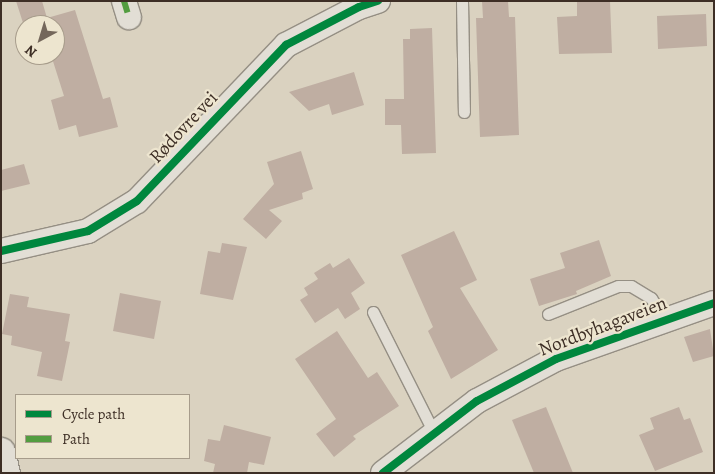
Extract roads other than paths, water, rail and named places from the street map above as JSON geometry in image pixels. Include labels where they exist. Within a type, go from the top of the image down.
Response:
[{"type":"street","name":"Rødovre vei","points":[[1,251],[88,231],[137,201],[286,45],[359,7],[378,1]]},
{"type":"street","name":"Nordbyhagaveien","points":[[383,473],[477,401],[556,359],[714,302]]},
{"type":"street","points":[[1,452],[6,473]]},
{"type":"lane","points":[[462,1],[464,112]]},
{"type":"lane","points":[[548,314],[618,286],[631,286],[643,290],[651,298],[665,320]]},
{"type":"lane","points":[[373,312],[434,433]]}]
